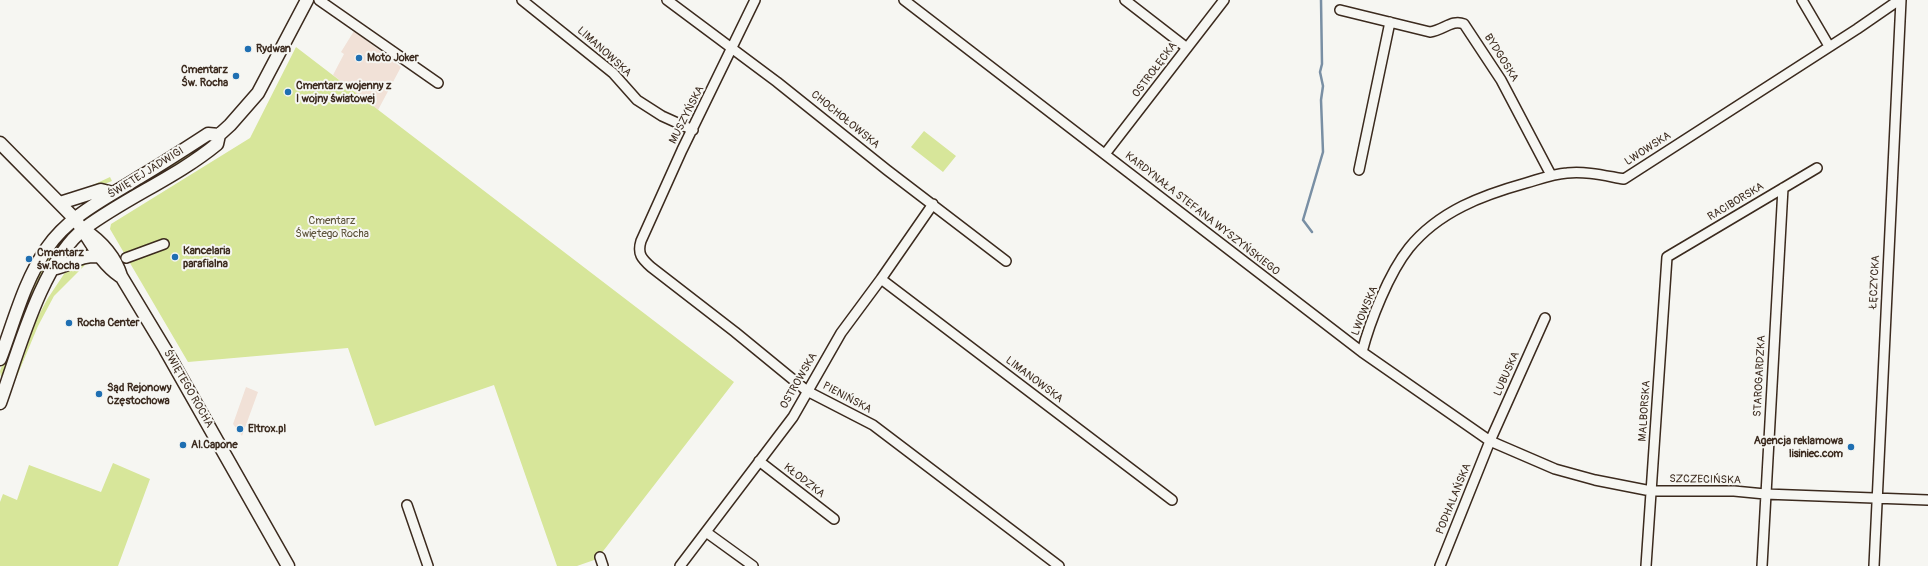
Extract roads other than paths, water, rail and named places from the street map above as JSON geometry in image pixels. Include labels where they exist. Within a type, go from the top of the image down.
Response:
[{"type":"main road","name":"ŚWIĘTEJ JADWIGI","points":[[0,403],[2,390],[52,269],[72,241],[84,229],[206,153],[217,144],[219,135],[230,126],[258,93],[307,0]]},
{"type":"main road","name":"ŚWIĘTEJ JADWIGI","points":[[0,359],[26,289],[38,263],[60,232],[74,218],[208,134],[219,135]]},
{"type":"main road","name":"ŚWIĘTEGO ROCHA","points":[[0,143],[84,229],[103,244],[118,266],[121,276],[173,362],[288,566]]},
{"type":"main road","points":[[60,203],[101,190],[114,193]]},
{"type":"main road","name":"ŚWIĘTEGO ROCHA","points":[[84,229],[91,245],[112,270],[121,276]]},
{"type":"main road","points":[[52,269],[66,266],[74,260],[86,256],[100,256]]},
{"type":"street","points":[[319,0],[438,83]]},
{"type":"street","name":"LIMANOWSKA","points":[[522,0],[613,73],[637,100],[662,116],[693,130]]},
{"type":"street","name":"CHOCHOŁOWSKA","points":[[667,0],[732,47],[887,170],[1006,261]]},
{"type":"street","name":"MUSZYŃSKA","points":[[641,241],[755,0]]},
{"type":"street","name":"KARDYNAŁA STEFANA WYSZYŃSKIEGO","points":[[904,0],[1362,352],[1490,441]]},
{"type":"street","points":[[1125,0],[1187,48]]},
{"type":"street","name":"OSTROŁĘCKA","points":[[1104,154],[1224,0]]},
{"type":"street","points":[[1802,0],[1829,46]]},
{"type":"street","name":"LWOWSKA","points":[[1362,352],[1376,309],[1401,259],[1410,247],[1429,228],[1448,214],[1480,198],[1551,175],[1568,172],[1589,173],[1624,179],[1900,0]]},
{"type":"street","name":"ŁĘCZYCKA","points":[[1874,566],[1900,0]]},
{"type":"street","name":"BYDGOSKA","points":[[1340,10],[1430,32],[1437,31],[1454,22],[1464,24],[1501,80],[1551,175]]},
{"type":"street","points":[[1359,170],[1390,22]]},
{"type":"street","name":"RACIBORSKA","points":[[1667,257],[1817,168]]},
{"type":"street","name":"STAROGARDZKA","points":[[1762,566],[1783,188]]},
{"type":"street","name":"OSTROWSKA","points":[[680,566],[793,417],[841,333],[881,280],[933,204]]},
{"type":"street","name":"PIENIŃSKA","points":[[641,241],[639,249],[640,256],[651,267],[808,391],[873,425],[1059,566]]},
{"type":"street","points":[[126,258],[164,244]]},
{"type":"street","name":"MALBORSKA","points":[[1646,566],[1667,257]]},
{"type":"street","name":"LIMANOWSKA","points":[[881,280],[1172,500]]},
{"type":"street","name":"LUBUSKA","points":[[1490,441],[1545,318]]},
{"type":"street","name":"SZCZECIŃSKA","points":[[1490,441],[1555,469],[1595,480],[1652,491],[1734,491],[1765,494],[1928,500]]},
{"type":"street","name":"PODHALAŃSKA","points":[[1440,566],[1490,441]]},
{"type":"street","name":"KŁODZKA","points":[[759,461],[834,519]]},
{"type":"street","points":[[407,505],[428,566]]},
{"type":"street","points":[[706,532],[753,566]]},
{"type":"waterway","points":[[1312,232],[1303,220],[1323,152],[1321,100],[1323,86],[1320,72],[1322,64],[1321,0]]},
{"type":"place","name":"Rydwan","points":[[248,49]]},
{"type":"place","name":"Moto Joker","points":[[359,58]]},
{"type":"place","name":"Cmentarz Św. Rocha","points":[[236,76]]},
{"type":"place","name":"Cmentarz wojenny z I wojny światowej","points":[[288,92]]},
{"type":"place","name":"Kancelaria parafialna","points":[[175,257]]},
{"type":"place","name":"Cmentarz św.Rocha","points":[[29,259]]},
{"type":"place","name":"Rocha Center","points":[[69,323]]},
{"type":"place","name":"Sąd Rejonowy Częstochowa","points":[[99,394]]},
{"type":"place","name":"Eltrox.pl","points":[[240,429]]},
{"type":"place","name":"Al.Capone","points":[[183,445]]},
{"type":"place","name":"Agencja reklamowa lisiniec.com","points":[[1851,447]]},
{"type":"park label","name":"Cmentarz Świętego Rocha","points":[[332,227]]}]
